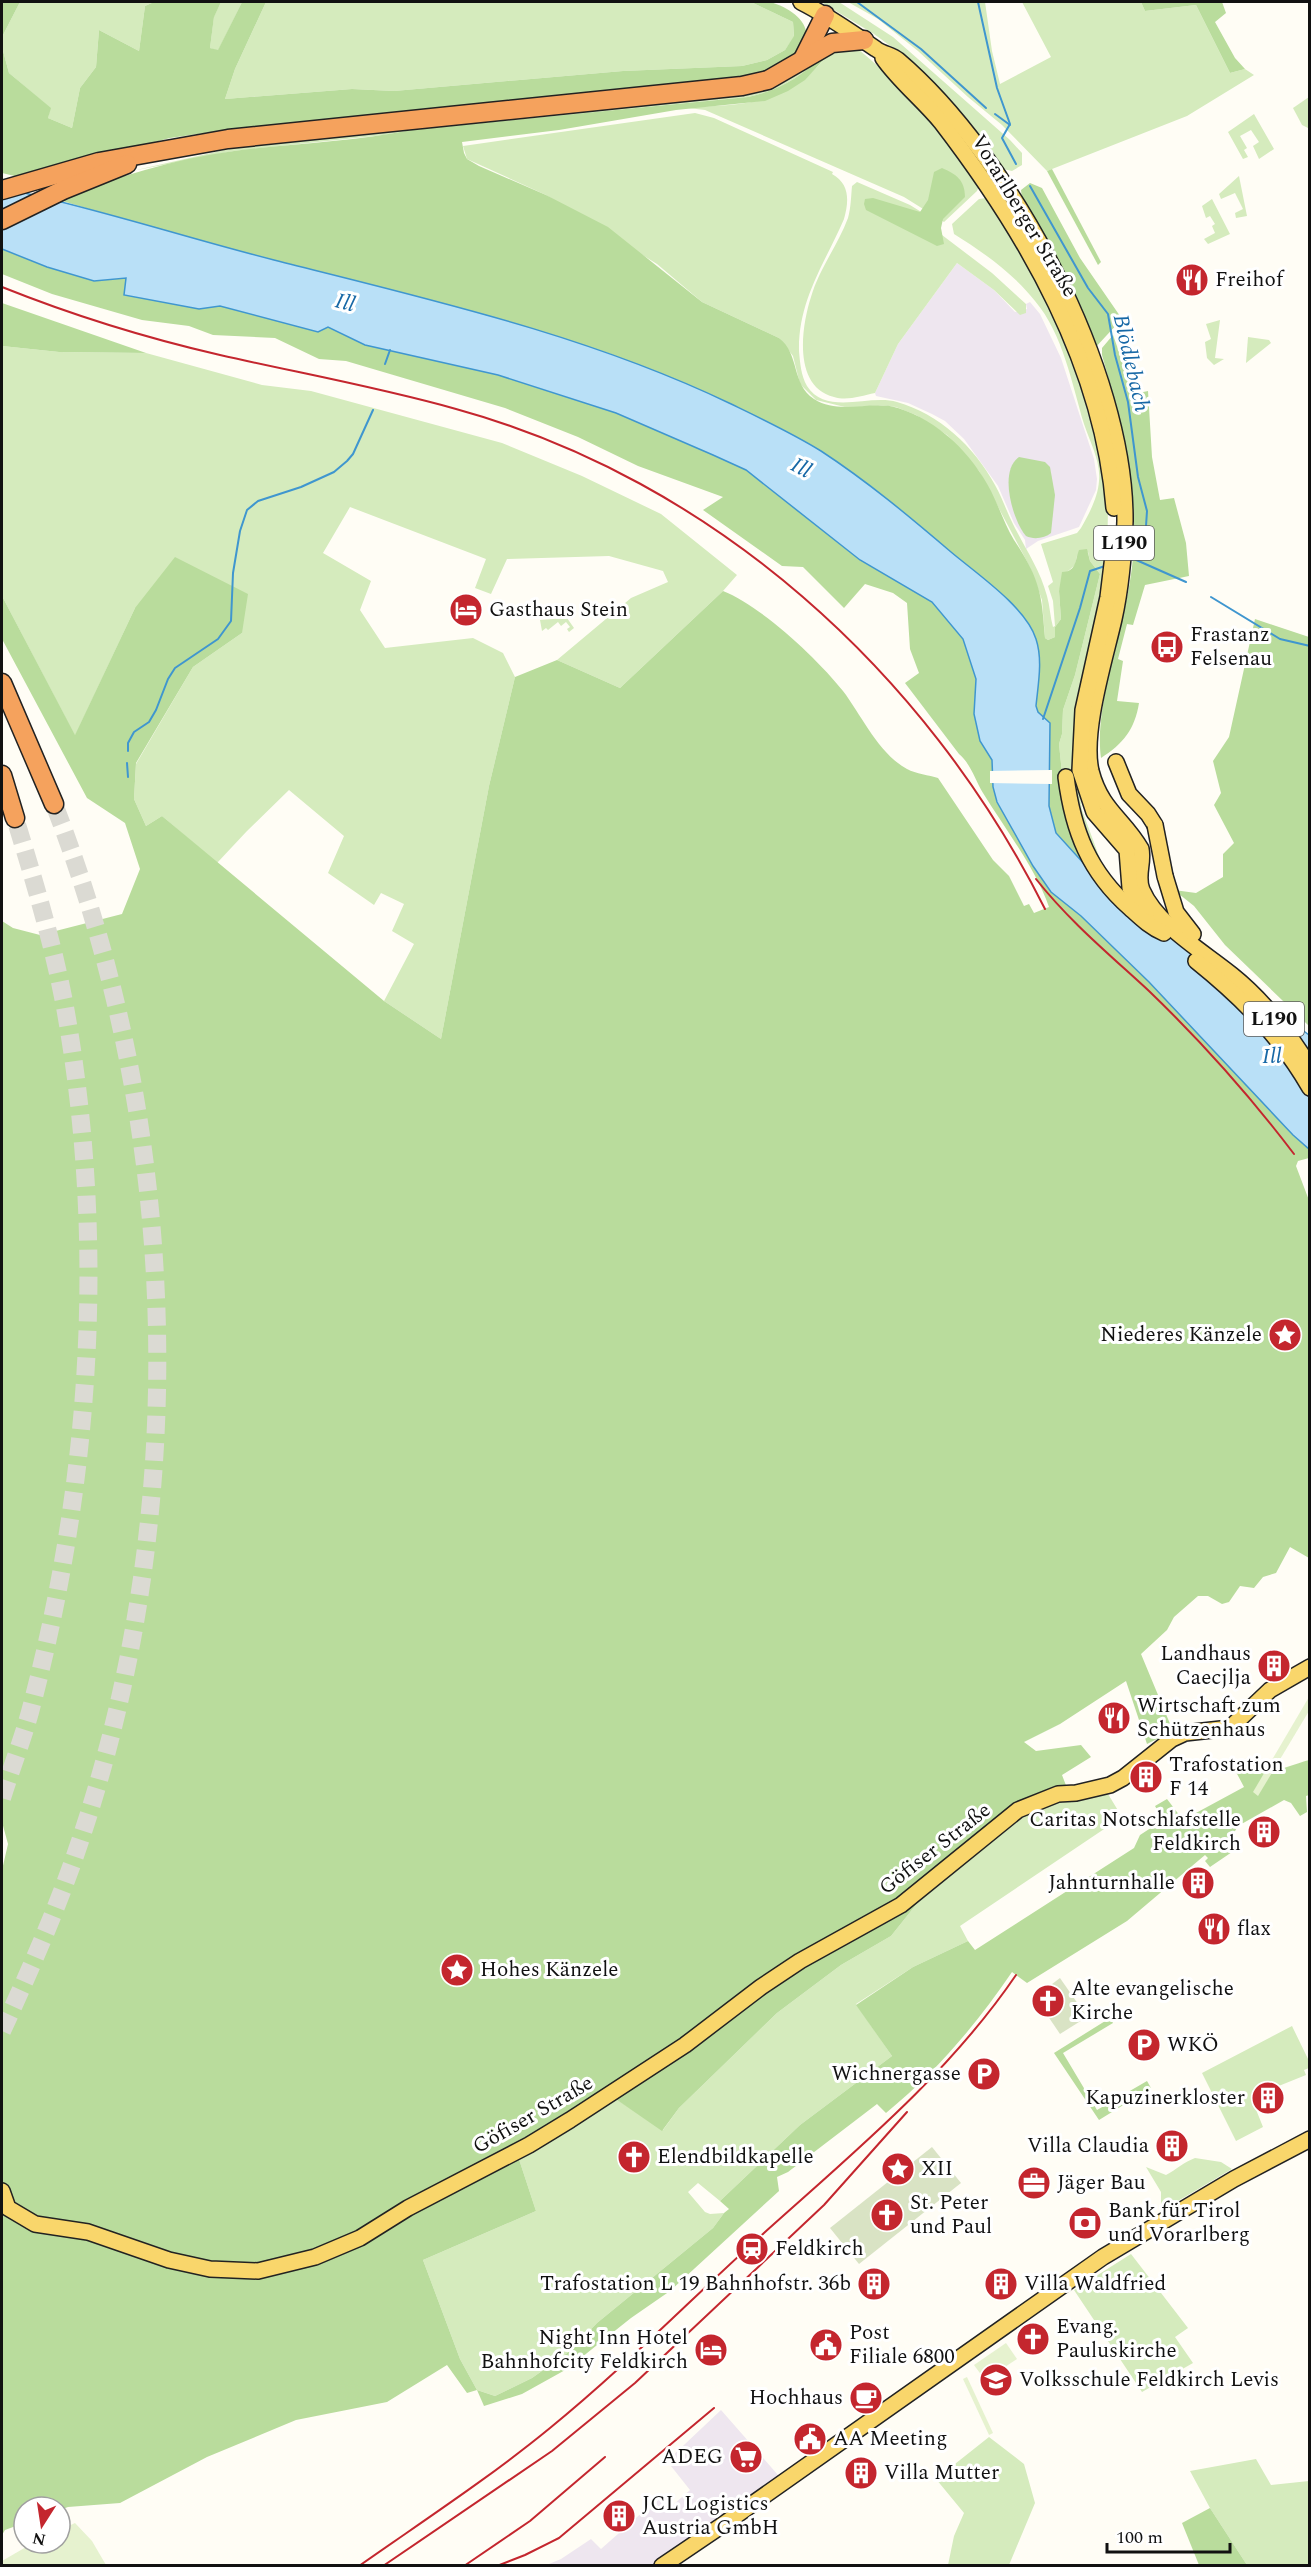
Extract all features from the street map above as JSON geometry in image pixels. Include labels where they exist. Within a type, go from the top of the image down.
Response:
[{"type":"highway","points":[[810,55],[830,18]]},
{"type":"highway","points":[[2,190],[119,158],[275,133],[742,86],[768,80],[832,43],[871,45]]},
{"type":"highway","points":[[2,220],[31,204],[150,154]]},
{"type":"highway","points":[[2,683],[54,804]]},
{"type":"highway","points":[[2,776],[15,818]]},
{"type":"main road","name":"Vorarlberger Straße","points":[[801,2],[871,45],[939,121],[989,189],[1038,269],[1074,342],[1089,386],[1108,463],[1114,520],[1109,587],[1083,710],[1080,770],[1094,812],[1130,842],[1141,888],[1152,906],[1203,949]]},
{"type":"main road","points":[[1116,762],[1129,794],[1155,825],[1170,898],[1179,919],[1203,949]]},
{"type":"main road","points":[[1066,777],[1078,832],[1090,862],[1119,899],[1152,928],[1164,933]]},
{"type":"main road","points":[[1130,842],[1160,849],[1135,863]]},
{"type":"main road","name":"Vorarlberger Straße","points":[[1135,863],[1130,888],[1144,913],[1164,933],[1235,993],[1264,1023],[1292,1059],[1310,1088]]},
{"type":"main road","name":"L190","points":[[1203,949],[1272,1016],[1310,1067]]},
{"type":"main road","name":"Göfiser Straße","points":[[2,2192],[8,2208],[35,2224],[98,2234],[169,2260],[210,2269],[258,2271],[315,2258],[360,2238],[408,2208],[529,2145],[570,2120],[685,2045],[761,1987],[800,1961],[890,1912],[920,1891],[1018,1810],[1040,1800],[1110,1785],[1123,1778],[1172,1739],[1185,1733],[1230,1728],[1270,1690],[1310,1667]]},
{"type":"main road","points":[[662,2565],[724,2524],[1102,2257],[1234,2179],[1310,2139]]},
{"type":"shaded area","points":[[957,263],[994,290],[1015,312],[1027,309],[1026,304],[1030,302],[1040,314],[1061,358],[1094,459],[1096,490],[1079,527],[1038,541],[1026,549],[1025,540],[1014,523],[998,486],[964,439],[945,421],[932,414],[908,403],[876,396],[875,393],[898,344]]},
{"type":"shaded area","points":[[721,2410],[785,2483],[661,2565],[544,2566],[561,2559],[591,2539],[601,2549],[663,2494],[673,2505],[690,2490],[667,2461]]},
{"type":"green space","points":[[768,1],[796,15],[806,29],[806,37],[804,46],[792,60],[772,70],[745,78],[239,128],[170,138],[19,177],[2,173],[2,47],[9,73],[51,108],[48,118],[72,128],[80,88],[96,67],[99,30],[139,51],[145,6],[154,2],[221,2],[214,17],[210,48],[218,50],[242,2],[266,2],[235,69],[225,99],[352,89],[394,91],[623,71],[742,66],[767,60],[785,50],[794,36],[793,22],[751,2]]},
{"type":"green space","points":[[2,2],[20,2],[2,37]]},
{"type":"green space","points":[[20,2],[154,2],[145,6],[139,51],[99,30],[96,67],[80,88],[72,128],[48,118],[50,108],[9,73],[2,47],[2,37]]},
{"type":"green space","points":[[221,2],[242,2],[218,51],[210,48],[214,16]]},
{"type":"green space","points":[[266,2],[751,2],[793,22],[794,37],[785,50],[767,60],[742,66],[623,71],[394,91],[352,89],[225,99],[235,69]]},
{"type":"green space","points":[[821,2],[839,2],[893,37],[1010,140],[1022,153],[1022,165],[1012,171],[1003,169],[953,105],[900,53],[874,34]]},
{"type":"green space","points":[[848,2],[985,2],[992,51],[1000,84],[1051,57],[1022,2],[1141,2],[1145,11],[1196,5],[1230,73],[1245,69],[1254,75],[1187,116],[1047,171],[1002,125],[918,51],[878,19]]},
{"type":"green space","points":[[1141,2],[1222,2],[1226,13],[1215,22],[1235,58],[1245,69],[1230,73],[1196,5],[1145,11]]},
{"type":"green space","points":[[858,49],[908,96],[979,186],[977,191],[944,222],[904,197],[705,110],[688,108],[747,103],[780,94],[811,73],[827,56],[824,54],[789,82],[770,91],[748,97],[411,130],[234,151],[132,171],[233,148],[775,86],[798,73],[821,53]]},
{"type":"green space","points":[[824,54],[827,56],[805,80],[788,91],[765,101],[676,110],[559,130],[462,142],[464,153],[467,159],[479,166],[546,195],[608,227],[702,302],[779,338],[790,352],[802,385],[814,399],[835,406],[877,405],[898,408],[927,421],[953,440],[983,477],[1030,567],[1039,591],[1045,638],[1048,640],[1055,637],[1055,627],[1061,619],[1059,591],[1062,572],[1067,572],[1072,568],[1079,550],[1087,549],[1090,561],[1100,574],[1075,675],[1063,710],[1062,734],[1059,744],[1064,793],[1086,866],[1056,833],[1049,806],[1050,723],[1038,712],[1036,706],[1039,669],[1032,630],[1006,599],[918,524],[851,472],[611,354],[488,316],[174,234],[59,200],[145,170],[234,151],[411,130],[748,97],[770,91],[789,82]]},
{"type":"green space","points":[[1309,97],[1308,128],[1302,125],[1293,108]]},
{"type":"green space","points":[[695,113],[714,118],[833,172],[832,174],[842,183],[847,194],[844,219],[814,282],[803,315],[799,351],[805,382],[815,395],[825,400],[849,402],[886,400],[912,407],[954,433],[977,457],[1000,494],[1044,586],[1053,627],[1055,626],[1053,601],[1048,586],[1053,582],[1041,544],[1077,533],[1081,528],[1097,493],[1098,467],[1066,360],[1045,314],[1027,291],[1008,273],[954,234],[952,224],[979,199],[986,198],[1014,242],[1049,306],[1076,367],[1099,440],[1108,509],[1107,560],[1075,766],[1082,810],[1100,859],[1086,866],[1064,793],[1059,744],[1062,734],[1063,710],[1075,675],[1100,574],[1090,561],[1088,552],[1077,556],[1075,565],[1067,572],[1059,591],[1061,619],[1055,627],[1055,637],[1048,640],[1045,638],[1042,600],[1030,567],[979,471],[947,435],[916,415],[896,407],[880,405],[849,408],[816,400],[800,384],[793,356],[779,338],[702,302],[657,264],[546,195],[467,159],[463,146]]},
{"type":"green space","points":[[1254,114],[1274,149],[1259,159],[1253,146],[1259,142],[1251,130],[1240,136],[1247,148],[1244,150],[1248,157],[1243,159],[1228,132]]},
{"type":"green space","points":[[942,168],[959,178],[965,191],[965,197],[943,219],[941,228],[944,244],[937,246],[866,210],[865,199],[873,198],[920,212],[928,200],[934,172]]},
{"type":"green space","points":[[1052,169],[1101,262],[1098,265],[1047,171]]},
{"type":"green space","points":[[1239,176],[1247,216],[1236,218],[1235,213],[1243,209],[1235,193],[1221,199],[1219,194]]},
{"type":"green space","points":[[857,182],[910,205],[931,218],[942,235],[992,273],[1026,304],[1026,313],[1020,315],[994,290],[957,263],[898,344],[875,393],[844,398],[834,397],[821,391],[812,382],[803,355],[803,340],[807,310],[814,287],[848,218],[852,186]]},
{"type":"green space","points":[[1030,183],[1042,188],[1080,258],[1120,316],[1119,322],[1094,349],[1072,290],[1054,253],[1022,199],[1021,190]]},
{"type":"green space","points":[[1212,199],[1230,234],[1208,244],[1204,239],[1215,233],[1212,226],[1215,224],[1210,216],[1206,218],[1202,206]]},
{"type":"green space","points":[[2,249],[47,267],[94,281],[127,278],[124,295],[199,308],[220,306],[318,332],[328,327],[365,345],[498,375],[616,413],[746,470],[860,560],[932,602],[963,639],[976,679],[974,714],[980,741],[992,759],[993,787],[997,802],[1033,866],[1051,892],[1081,916],[1149,982],[1293,1135],[1310,1149],[1309,1158],[1298,1161],[1296,1166],[1310,1203],[1309,1558],[1290,1547],[1276,1573],[1263,1577],[1254,1588],[1240,1586],[1229,1602],[1222,1604],[1208,1596],[1198,1596],[1174,1617],[1167,1630],[1141,1654],[1173,1731],[1147,1744],[1126,1681],[1060,1724],[1024,1742],[1036,1751],[1081,1745],[1091,1757],[1062,1775],[1067,1788],[1043,1794],[927,1891],[891,1936],[841,1965],[777,2013],[679,2108],[662,2131],[607,2093],[515,2147],[536,2211],[423,2260],[460,2359],[477,2390],[467,2393],[447,2365],[387,2402],[296,2420],[207,2457],[120,2503],[72,2507],[72,2495],[12,2495],[12,2527],[5,2530],[2,2535],[2,1870],[8,1844],[2,1822],[2,921],[13,928],[40,935],[122,914],[140,869],[125,823],[87,798],[2,639],[2,596],[75,735],[135,608],[175,557],[248,594],[242,633],[193,667],[136,763],[134,799],[146,826],[162,816],[384,1001],[441,1039],[489,786],[515,677],[557,660],[620,688],[723,591],[754,608],[804,649],[843,691],[887,754],[911,771],[938,778],[993,860],[1009,876],[1024,906],[1029,904],[1034,913],[1049,907],[1036,877],[983,793],[967,762],[905,683],[919,673],[910,649],[907,603],[893,593],[865,584],[844,608],[803,567],[782,566],[703,510],[723,497],[638,466],[578,437],[505,408],[346,361],[319,359],[275,338],[213,335],[189,326],[142,320],[52,294],[2,274]]},
{"type":"green space","points":[[2,303],[146,353],[59,352],[2,346]]},
{"type":"green space","points":[[1220,320],[1215,358],[1224,359],[1214,365],[1207,358],[1205,342],[1211,339],[1206,324]]},
{"type":"green space","points":[[1113,335],[1134,394],[1148,391],[1152,457],[1160,500],[1174,498],[1186,543],[1189,576],[1145,585],[1133,625],[1127,624],[1118,659],[1123,661],[1117,701],[1139,703],[1137,712],[1127,735],[1101,758],[1101,717],[1130,581],[1134,524],[1124,439],[1102,355],[1102,348]]},
{"type":"green space","points":[[1248,337],[1269,340],[1271,343],[1246,363]]},
{"type":"green space","points":[[2,346],[59,352],[146,353],[262,385],[311,391],[502,443],[582,476],[661,514],[737,575],[620,688],[557,660],[631,598],[668,582],[663,571],[609,556],[507,559],[491,594],[475,588],[486,559],[350,507],[323,553],[371,581],[360,610],[385,648],[473,638],[503,653],[515,677],[489,786],[441,1039],[384,1001],[414,944],[392,931],[404,904],[381,893],[374,905],[328,873],[344,836],[289,790],[217,863],[162,816],[146,826],[134,799],[136,764],[193,667],[242,633],[135,608],[75,736],[2,596]]},
{"type":"green space","points":[[1019,457],[1045,462],[1050,467],[1055,495],[1051,533],[1043,537],[1026,536],[1016,519],[1010,496],[1009,473]]},
{"type":"green space","points":[[567,618],[574,628],[569,632],[567,629],[570,627],[566,622],[561,626],[558,622],[548,630],[546,628],[542,631],[540,620]]},
{"type":"green space","points":[[1255,619],[1309,637],[1309,1026],[1225,945],[1194,906],[1174,890],[1196,893],[1223,877],[1223,854],[1234,843],[1214,805],[1221,793],[1213,761],[1229,737]]},
{"type":"green space","points":[[1309,1697],[1309,1711],[1258,1796],[1253,1792]]},
{"type":"green space","points":[[1256,1760],[1260,1769],[1274,1770],[1309,1760],[1307,1812],[1300,1816],[1291,1803],[1284,1800],[1238,1826],[1228,1843],[1232,1852],[1210,1867],[1205,1861],[1208,1858],[1205,1855],[1127,1921],[1027,1983],[1012,1972],[984,2011],[922,2081],[886,2113],[877,2104],[788,2172],[777,2177],[779,2191],[670,2291],[631,2318],[567,2369],[522,2394],[484,2406],[477,2390],[495,2396],[532,2378],[570,2351],[597,2323],[713,2228],[729,2209],[720,2201],[800,2125],[892,2056],[856,2005],[913,1967],[968,1941],[975,1950],[1134,1848],[1140,1835],[1163,1820],[1155,1806],[1167,1799],[1183,1820],[1244,1787],[1235,1770]]},
{"type":"green space","points":[[1108,1794],[1122,1817],[960,1926],[968,1941],[913,1967],[856,2004],[892,2056],[800,2125],[720,2201],[698,2183],[688,2192],[705,2212],[724,2213],[713,2228],[597,2323],[570,2351],[532,2378],[495,2396],[477,2390],[460,2359],[423,2260],[536,2211],[515,2147],[607,2093],[663,2130],[679,2108],[777,2013],[841,1965],[891,1936],[927,1891],[1024,1813],[1048,1803]]},
{"type":"green space","points":[[1060,1978],[1087,2017],[1060,2034],[1035,1997]]},
{"type":"green space","points":[[1110,2018],[1113,2023],[1063,2053],[1097,2110],[1147,2081],[1151,2088],[1099,2120],[1054,2053]]},
{"type":"green space","points":[[1292,2026],[1309,2061],[1309,2068],[1304,2070],[1306,2075],[1251,2097],[1263,2127],[1236,2141],[1202,2073]]},
{"type":"green space","points":[[932,2147],[961,2183],[859,2264],[830,2228]]},
{"type":"green space","points":[[1195,2158],[1221,2162],[1232,2169],[1161,2211],[1161,2192],[1146,2167],[1166,2175]]},
{"type":"green space","points":[[1131,2254],[1188,2328],[1175,2337],[1193,2363],[1142,2392],[1074,2290]]},
{"type":"green space","points":[[1006,2343],[1017,2359],[985,2380],[974,2365]]},
{"type":"green space","points":[[967,2377],[993,2433],[989,2435],[963,2379]]},
{"type":"green space","points":[[989,2437],[1024,2464],[1035,2503],[1009,2565],[948,2565],[954,2536],[964,2513],[936,2479]]},
{"type":"green space","points":[[1256,2459],[1271,2485],[1309,2481],[1309,2565],[1247,2565],[1210,2508],[1190,2471]]},
{"type":"green space","points":[[1210,2508],[1247,2565],[1199,2565],[1182,2523]]},
{"type":"green space","points":[[75,2523],[92,2541],[106,2565],[2,2565],[2,2561],[12,2555],[72,2555],[72,2524]]},
{"type":"water","name":"Ill","points":[[2,188],[447,304],[619,357],[729,403],[776,426],[810,444],[855,475],[1000,592],[1031,627],[1039,655],[1036,706],[1038,712],[1050,723],[1049,806],[1056,833],[1086,866],[1309,1035],[1309,1149],[1293,1135],[1149,982],[1081,916],[1051,892],[1033,866],[997,802],[993,787],[992,760],[980,741],[974,714],[976,679],[963,639],[932,602],[860,560],[746,470],[616,413],[498,375],[365,345],[328,327],[318,332],[220,306],[199,309],[124,295],[126,278],[94,281],[47,267],[2,249]]},
{"type":"pier","points":[[1052,770],[1052,784],[990,783],[990,771]]},
{"type":"waterway","points":[[857,2],[921,49],[986,108]]},
{"type":"waterway","points":[[978,2],[997,88],[1010,124],[1002,138],[1016,164]]},
{"type":"waterway","points":[[995,114],[1010,125]]},
{"type":"waterway","name":"Blödlebach","points":[[1030,186],[1088,288],[1108,314],[1115,355],[1128,402],[1138,477],[1147,511],[1139,556],[1132,560]]},
{"type":"waterway","points":[[385,364],[390,350]]},
{"type":"waterway","points":[[128,751],[128,743],[134,732],[149,722],[156,710],[168,679],[175,668],[218,639],[231,621],[233,573],[240,531],[247,510],[258,501],[301,487],[334,472],[353,454],[373,410]]},
{"type":"waterway","points":[[1134,559],[1186,582]]},
{"type":"waterway","name":"Blödlebach","points":[[1043,719],[1090,571],[1105,566]]},
{"type":"waterway","points":[[1211,597],[1280,639],[1310,646]]},
{"type":"waterway","points":[[127,763],[128,777]]},
{"type":"tunnel","points":[[2,2031],[46,1933],[65,1883],[83,1832],[118,1706],[142,1577],[155,1446],[157,1315],[147,1184],[127,1055],[96,928],[54,804]]},
{"type":"tunnel","points":[[2,1798],[30,1712],[51,1625],[67,1538],[79,1450],[86,1361],[88,1273],[86,1184],[78,1095],[65,1007],[49,935],[15,818]]},
{"type":"railway","points":[[2,287],[82,316],[165,341],[456,409],[551,441],[640,484],[724,536],[803,597],[874,665],[939,741],[996,822],[1045,909]]},
{"type":"railway","points":[[1036,879],[1076,923],[1169,1010],[1207,1050],[1243,1090],[1294,1154]]},
{"type":"railway","points":[[359,2566],[503,2464],[605,2381],[898,2112],[960,2046],[1016,1975]]},
{"type":"railway","points":[[383,2566],[552,2451],[635,2383],[824,2205],[907,2112]]},
{"type":"railway","points":[[497,2566],[559,2538],[714,2408]]},
{"type":"railway","points":[[464,2566],[530,2521],[605,2457]]},
{"type":"place","name":"Freihof","points":[[1192,280]]},
{"type":"place","name":"Gasthaus Stein","points":[[466,610]]},
{"type":"place","name":"Frastanz Felsenau","points":[[1167,647]]},
{"type":"place","name":"Niederes Känzele","points":[[1285,1335]]},
{"type":"place","name":"Landhaus Caecjlja","points":[[1274,1666]]},
{"type":"place","name":"Wirtschaft zum Schützenhaus","points":[[1114,1718]]},
{"type":"place","name":"Trafostation F 14","points":[[1146,1777]]},
{"type":"place","name":"Caritas Notschlafstelle Feldkirch","points":[[1264,1832]]},
{"type":"place","name":"Jahnturnhalle","points":[[1198,1883]]},
{"type":"place","name":"flax","points":[[1214,1929]]},
{"type":"place","name":"Hohes Känzele","points":[[457,1970]]},
{"type":"place","name":"Alte evangelische Kirche","points":[[1048,2001]]},
{"type":"place","name":"WKÖ","points":[[1144,2045]]},
{"type":"place","name":"Wichnergasse","points":[[984,2074]]},
{"type":"place","name":"Kapuzinerkloster","points":[[1268,2098]]},
{"type":"place","name":"Villa Claudia","points":[[1172,2146]]},
{"type":"place","name":"Elendbildkapelle","points":[[634,2157]]},
{"type":"place","name":"XII","points":[[898,2169]]},
{"type":"place","name":"Jäger Bau","points":[[1034,2183]]},
{"type":"place","name":"St. Peter und Paul","points":[[887,2215]]},
{"type":"place","name":"Bank für Tirol und Vorarlberg","points":[[1085,2223]]},
{"type":"place","name":"Feldkirch","points":[[752,2249]]},
{"type":"place","name":"Trafostation L 19 Bahnhofstr. 36b","points":[[874,2284]]},
{"type":"place","name":"Villa Waldfried","points":[[1001,2284]]},
{"type":"place","name":"Evang. Pauluskirche","points":[[1033,2339]]},
{"type":"place","name":"Post Filiale 6800","points":[[826,2345]]},
{"type":"place","name":"Night Inn Hotel Bahnhofcity Feldkirch","points":[[711,2350]]},
{"type":"place","name":"Volksschule Feldkirch Levis","points":[[996,2380]]},
{"type":"place","name":"Hochhaus","points":[[866,2398]]},
{"type":"place","name":"AA Meeting","points":[[810,2439]]},
{"type":"place","name":"ADEG","points":[[746,2457]]},
{"type":"place","name":"Villa Mutter","points":[[861,2473]]},
{"type":"place","name":"JCL Logistics Austria GmbH","points":[[619,2516]]}]
